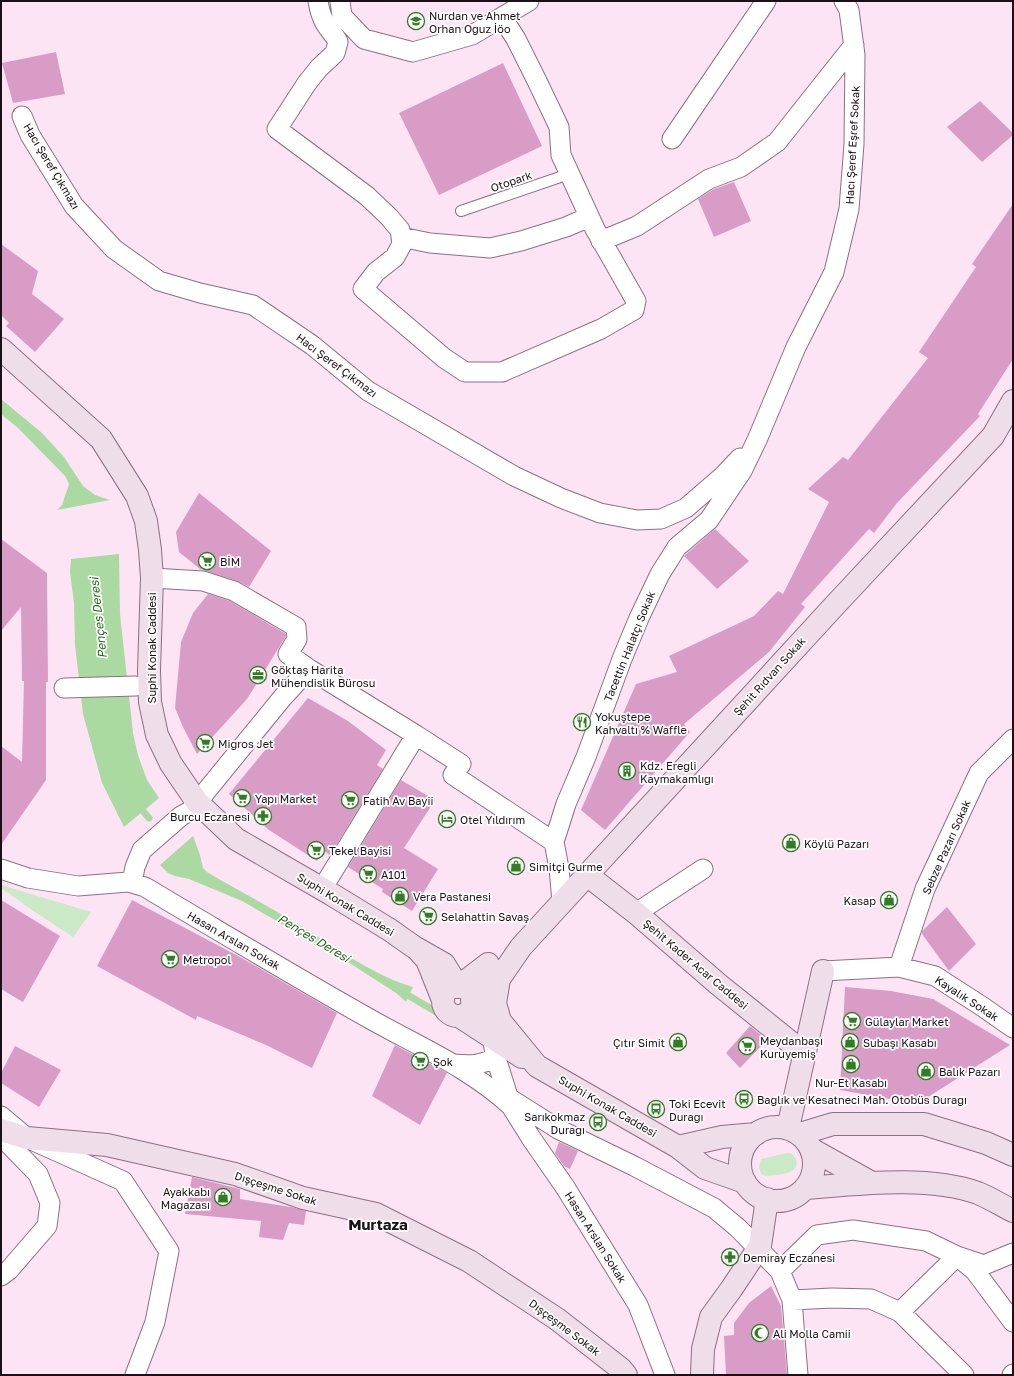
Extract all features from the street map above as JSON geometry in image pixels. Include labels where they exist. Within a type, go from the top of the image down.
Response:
[{"type":"street","points":[[318,1],[326,24],[333,32],[338,42],[336,52],[319,68],[307,83],[277,129],[367,196],[400,230],[402,244],[395,257],[376,272],[362,289],[444,358],[465,372],[502,372],[601,329],[634,310],[636,301],[601,241],[560,155],[558,127],[537,81],[516,40],[502,17]]},
{"type":"street","points":[[340,1],[342,16],[364,39],[413,52],[472,36],[529,1]]},
{"type":"street","points":[[672,138],[766,1]]},
{"type":"street","name":"Hacı Şeref Eşref Sokak","points":[[758,440],[796,347],[834,272],[849,209],[854,144],[855,55],[849,10],[844,1]]},
{"type":"street","points":[[601,241],[637,226],[709,179],[741,167],[777,142],[854,45]]},
{"type":"street","name":"Hacı Şeref Çıkmazı","points":[[22,116],[30,135],[74,206],[114,249],[159,281],[200,293],[253,305],[312,345],[368,391],[514,476],[561,498],[600,513],[637,520],[661,519],[686,508],[723,476],[758,440]]},
{"type":"street","points":[[401,237],[430,243],[490,248],[520,241],[566,227],[590,217]]},
{"type":"street","name":"Suphi Konak Caddesi","points":[[1,349],[101,438],[137,496],[146,521],[152,578],[149,670],[150,702],[156,735],[171,764],[198,802],[236,839],[322,889],[390,930],[414,947],[444,964],[458,1001]]},
{"type":"street","name":"Şehit Rıdvan Sokak","points":[[458,1001],[494,972],[520,947],[587,875],[993,436],[1013,401]]},
{"type":"street","name":"Tacettin Halatçı Sokak","points":[[562,902],[559,868],[554,842],[566,804],[586,757],[622,659],[639,618],[660,574],[677,547],[709,520],[742,471],[758,440]]},
{"type":"street","points":[[152,578],[203,581],[234,591],[296,627],[297,639],[288,654],[309,669],[461,764],[453,775],[554,842]]},
{"type":"street","points":[[132,883],[135,867],[142,850],[181,816],[190,811],[283,697],[309,669]]},
{"type":"street","points":[[64,688],[136,686]]},
{"type":"street","points":[[322,889],[416,735]]},
{"type":"street","name":"Sebze Pazarı Sokak","points":[[899,967],[925,889],[979,773],[1013,739]]},
{"type":"street","points":[[636,913],[703,869]]},
{"type":"street","name":"Hasan Arslan Sokak","points":[[1,870],[28,878],[78,886],[128,882],[145,887],[335,999],[452,1064],[510,1102],[558,1129],[634,1166],[714,1208],[738,1228],[780,1271]]},
{"type":"street","name":"Şehit Kader Acar Caddesi","points":[[587,875],[636,913],[718,984],[805,1054]]},
{"type":"street","name":"Suphi Konak Caddesi","points":[[414,947],[427,960],[458,1001],[496,1039],[537,1066],[678,1147],[705,1168],[745,1182]]},
{"type":"street","name":"Şehit Rıdvan Sokak","points":[[444,964],[494,972]]},
{"type":"street","name":"Kayalık Sokak","points":[[823,971],[899,967],[935,976],[1013,1028]]},
{"type":"street","points":[[823,971],[805,1054],[800,1137],[814,1159],[814,1169],[810,1179],[805,1188],[797,1195],[788,1199],[777,1201],[758,1195],[751,1189],[745,1182],[741,1166],[743,1150],[748,1141],[756,1134],[767,1128],[780,1127],[800,1137],[872,1183]]},
{"type":"street","points":[[494,972],[496,1039]]},
{"type":"street","name":"Hasan Arslan Sokak","points":[[452,1064],[469,1066],[483,1063],[496,1039]]},
{"type":"street","name":"Hasan Arslan Sokak","points":[[496,1039],[510,1102],[531,1138],[566,1187],[638,1305],[665,1375]]},
{"type":"street","points":[[1,1116],[27,1138],[123,1181],[168,1251],[155,1322],[135,1375]]},
{"type":"street","points":[[800,1137],[833,1124],[924,1124],[986,1143],[1013,1156]]},
{"type":"street","name":"Dışçeşme Sokak","points":[[1,1130],[27,1138],[107,1145],[235,1174],[303,1198],[376,1214],[470,1260],[557,1319],[621,1369],[626,1375]]},
{"type":"street","points":[[678,1147],[722,1137],[756,1134]]},
{"type":"street","points":[[1,1136],[38,1174],[50,1203],[47,1226],[9,1270],[1,1276]]},
{"type":"street","points":[[805,1188],[872,1183],[937,1183],[977,1193],[1013,1211]]},
{"type":"street","points":[[702,1375],[703,1349],[711,1317],[760,1246],[767,1199]]},
{"type":"street","points":[[798,1375],[792,1300],[780,1271],[817,1235],[853,1230],[926,1241],[957,1256],[984,1265],[1013,1253]]},
{"type":"street","points":[[900,1312],[957,1256]]},
{"type":"street","points":[[957,1256],[974,1270],[1013,1322]]},
{"type":"street","points":[[792,1300],[832,1298],[871,1299],[900,1312],[964,1375]]},
{"type":"lane","name":"Otopark","points":[[461,211],[570,174]]},
{"type":"shaded area","points":[[1,885],[91,912],[73,937],[1,888]]},
{"type":"shaded area","points":[[787,1153],[791,1154],[795,1158],[797,1164],[796,1168],[787,1173],[765,1176],[761,1174],[759,1167],[761,1159]]},
{"type":"water","points":[[1,399],[42,433],[64,457],[83,486],[95,495],[110,500],[57,510],[62,505],[69,484],[65,476],[18,428],[1,414]]},
{"type":"water","points":[[119,554],[120,614],[133,733],[138,755],[147,780],[159,798],[124,827],[102,783],[83,714],[75,645],[74,603],[70,572],[71,559]]},
{"type":"water","points":[[193,836],[203,868],[207,872],[303,927],[370,969],[413,987],[406,1002],[396,993],[351,964],[242,901],[189,879],[168,873],[160,865]]},
{"type":"building","points":[[56,52],[65,94],[13,103],[2,63]]},
{"type":"building","points":[[503,63],[542,146],[439,195],[399,113]]},
{"type":"building","points":[[980,101],[1013,133],[1013,135],[982,162],[947,127]]},
{"type":"building","points":[[734,182],[751,221],[714,237],[698,199],[714,189]]},
{"type":"building","points":[[1013,204],[1013,359],[978,414],[980,416],[897,503],[874,533],[869,529],[801,604],[805,607],[769,652],[684,724],[690,732],[605,830],[581,810],[636,684],[677,672],[669,656],[754,616],[778,591],[783,594],[829,502],[808,489],[843,457],[848,460],[928,358],[919,352],[976,267],[972,264]]},
{"type":"building","points":[[1,244],[38,271],[32,294],[64,319],[35,352],[6,326],[9,323],[1,315]]},
{"type":"building","points":[[199,493],[271,551],[249,587],[237,581],[200,569],[179,552],[176,532]]},
{"type":"building","points":[[715,529],[749,561],[717,589],[684,556]]},
{"type":"building","points":[[1,539],[47,573],[48,682],[46,682],[46,780],[1,845],[1,746],[22,762],[24,681],[22,681],[21,607],[1,631]]},
{"type":"building","points":[[208,594],[230,601],[286,634],[286,636],[247,699],[197,754],[175,708],[181,642],[193,613]]},
{"type":"building","points":[[308,698],[348,721],[386,750],[377,765],[383,769],[330,855],[324,851],[317,861],[269,830],[229,794]]},
{"type":"building","points":[[401,780],[435,800],[404,848],[438,869],[412,911],[382,892],[383,889],[348,867]]},
{"type":"building","points":[[1,900],[60,936],[23,1002],[1,989]]},
{"type":"building","points":[[132,900],[240,957],[337,1013],[312,1068],[266,1045],[197,1016],[196,1020],[97,966]]},
{"type":"building","points":[[947,907],[976,944],[949,971],[922,934],[922,931]]},
{"type":"building","name":"Balık Pazarı","points":[[845,987],[891,991],[933,999],[1010,1045],[917,1104],[840,1090]]},
{"type":"building","name":"Meydanbaşı Kuruyemiş","points":[[750,1026],[767,1040],[740,1068],[726,1053]]},
{"type":"building","points":[[395,1045],[447,1073],[420,1125],[372,1096]]},
{"type":"building","points":[[15,1046],[61,1070],[39,1107],[1,1083],[1,1073]]},
{"type":"building","points":[[559,1142],[578,1151],[570,1169],[564,1166],[555,1153]]},
{"type":"building","points":[[192,1177],[240,1189],[240,1199],[291,1207],[306,1211],[304,1225],[289,1223],[283,1240],[259,1237],[261,1221],[185,1214]]},
{"type":"building","name":"Ali Molla Camii","points":[[771,1286],[781,1306],[787,1375],[726,1375],[724,1336],[734,1335],[734,1323],[749,1303]]},
{"type":"waterway","name":"Pençes Deresi","points":[[137,804],[149,818]]},
{"type":"waterway","name":"Pençes Deresi","points":[[401,991],[455,1023]]},
{"type":"place","name":"Nurdan ve Ahmet Orhan Oğuz İöo","points":[[416,21]]},
{"type":"place","name":"BİM","points":[[207,561]]},
{"type":"place","name":"Göktaş Harita Mühendislik Bürosu","points":[[258,675]]},
{"type":"place","name":"Yokuştepe Kahvaltı % Waffle","points":[[582,722]]},
{"type":"place","name":"Migros Jet","points":[[205,743]]},
{"type":"place","name":"Kdz. Ereğli Kaymakamlığı","points":[[627,771]]},
{"type":"place","name":"Yapı Market","points":[[242,798]]},
{"type":"place","name":"Fatih Av Bayii","points":[[350,800]]},
{"type":"place","name":"Burcu Eczanesi","points":[[263,816]]},
{"type":"place","name":"Otel Yıldırım","points":[[447,819]]},
{"type":"place","name":"Köylü Pazarı","points":[[791,843]]},
{"type":"place","name":"Tekel Bayisi","points":[[316,850]]},
{"type":"place","name":"Simitçi Gurme","points":[[516,866]]},
{"type":"place","name":"A101","points":[[368,874]]},
{"type":"place","name":"Vera Pastanesi","points":[[400,896]]},
{"type":"place","name":"Kasap","points":[[889,900]]},
{"type":"place","name":"Selahattin Savaş","points":[[428,916]]},
{"type":"place","name":"Metropol","points":[[170,959]]},
{"type":"place","name":"Gülaylar Market","points":[[852,1021]]},
{"type":"place","name":"Çıtır Simit","points":[[678,1042]]},
{"type":"place","name":"Subaşı Kasabı","points":[[850,1042]]},
{"type":"place","name":"Meydanbaşı Kuruyemiş","points":[[747,1046]]},
{"type":"place","name":"Şok","points":[[420,1061]]},
{"type":"place","name":"Nur-Et Kasabı","points":[[851,1064]]},
{"type":"place","name":"Balık Pazarı","points":[[926,1071]]},
{"type":"place","name":"Bağlık ve Kesatneci Mah. Otobüs Durağı","points":[[744,1099]]},
{"type":"place","name":"Toki Ecevit Durağı","points":[[656,1109]]},
{"type":"place","name":"Sarıkokmaz Durağı","points":[[598,1122]]},
{"type":"place","name":"Ayakkabı Mağazası","points":[[223,1197]]},
{"type":"place","name":"Demiray Eczanesi","points":[[730,1257]]},
{"type":"place","name":"Ali Molla Camii","points":[[760,1333]]},
{"type":"district","name":"Murtaza","points":[[378,1224]]}]
